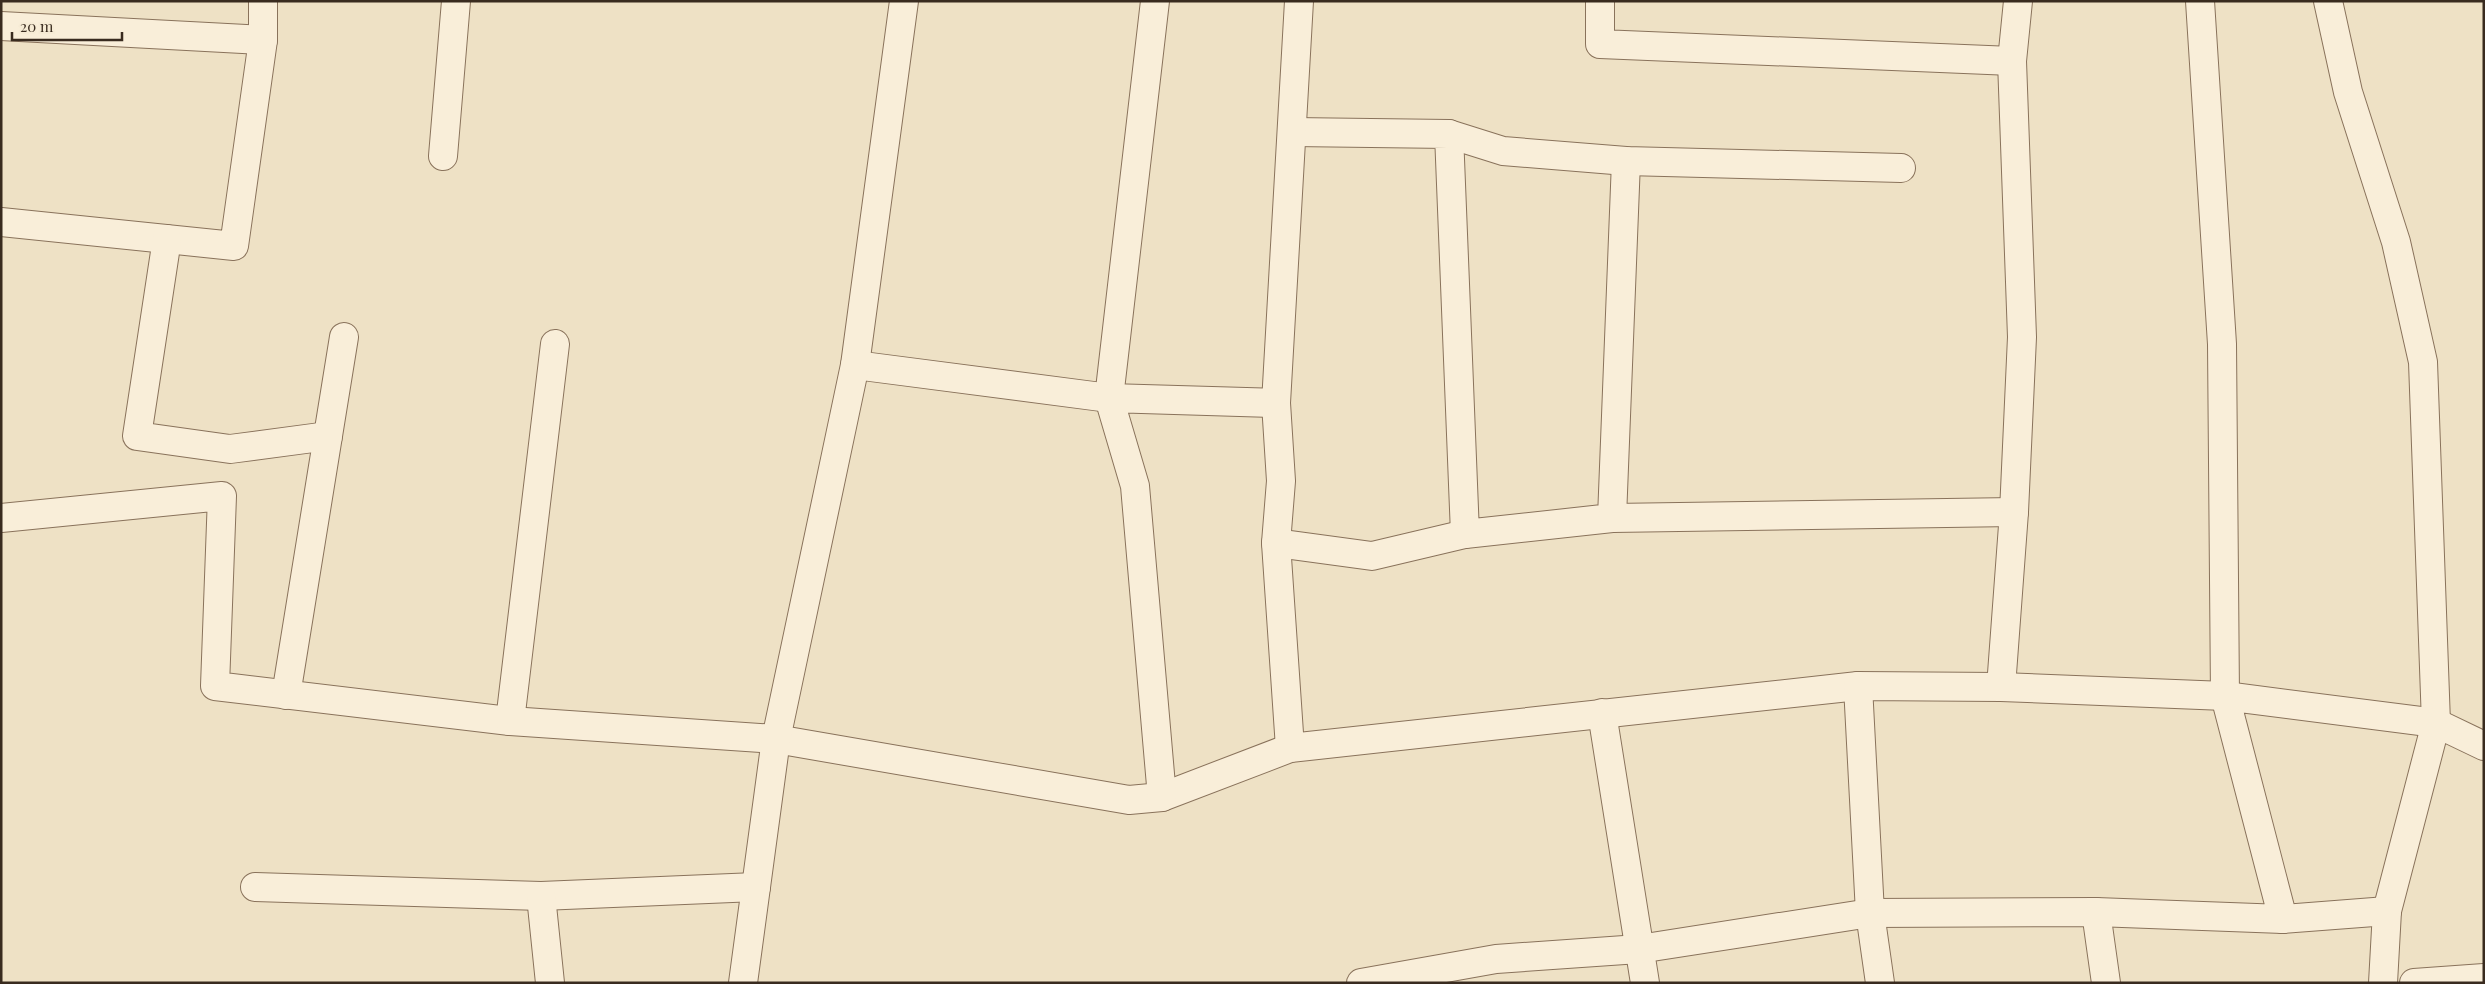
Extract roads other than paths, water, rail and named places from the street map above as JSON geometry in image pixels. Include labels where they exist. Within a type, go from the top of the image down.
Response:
[{"type":"street","points":[[1,222],[234,246],[263,40],[262,1]]},
{"type":"street","points":[[443,156],[456,1]]},
{"type":"street","points":[[744,983],[776,739],[855,365],[904,1]]},
{"type":"street","points":[[1155,1],[1109,398],[1135,486],[1162,797]]},
{"type":"street","points":[[1290,748],[1276,543],[1281,482],[1276,403],[1299,1]]},
{"type":"street","points":[[1600,1],[1600,44],[2012,62]]},
{"type":"street","points":[[2001,687],[2014,512],[2022,337],[2012,62],[2018,1]]},
{"type":"street","points":[[2200,1],[2222,344],[2225,696],[2283,919]]},
{"type":"street","points":[[2328,1],[2348,92],[2396,242],[2423,362],[2436,723],[2387,911],[2383,983]]},
{"type":"street","points":[[1,26],[263,40]]},
{"type":"street","points":[[1293,132],[1449,134],[1503,151],[1626,161],[1901,168]]},
{"type":"street","points":[[1449,134],[1465,534]]},
{"type":"street","points":[[1612,518],[1626,161]]},
{"type":"street","points":[[167,239],[137,436],[230,449],[328,436]]},
{"type":"street","points":[[286,694],[344,338]]},
{"type":"street","points":[[510,720],[555,344]]},
{"type":"street","points":[[855,365],[1109,398],[1276,403]]},
{"type":"street","points":[[1,518],[222,496],[215,686],[510,720],[776,739],[1130,800],[1162,797],[1290,748],[1858,686],[2001,687],[2225,696],[2436,723],[2484,746]]},
{"type":"street","points":[[1276,543],[1372,556],[1465,534],[1612,518],[2014,512]]},
{"type":"street","points":[[1858,686],[1870,913],[1880,983]]},
{"type":"street","points":[[1602,713],[1645,983]]},
{"type":"street","points":[[255,886],[541,896],[756,887]]},
{"type":"street","points":[[541,896],[550,983]]},
{"type":"street","points":[[1361,983],[1496,959],[1639,948],[1870,913],[2096,912],[2283,919],[2387,911]]},
{"type":"street","points":[[2096,912],[2106,983]]},
{"type":"street","points":[[2414,983],[2484,978]]}]
